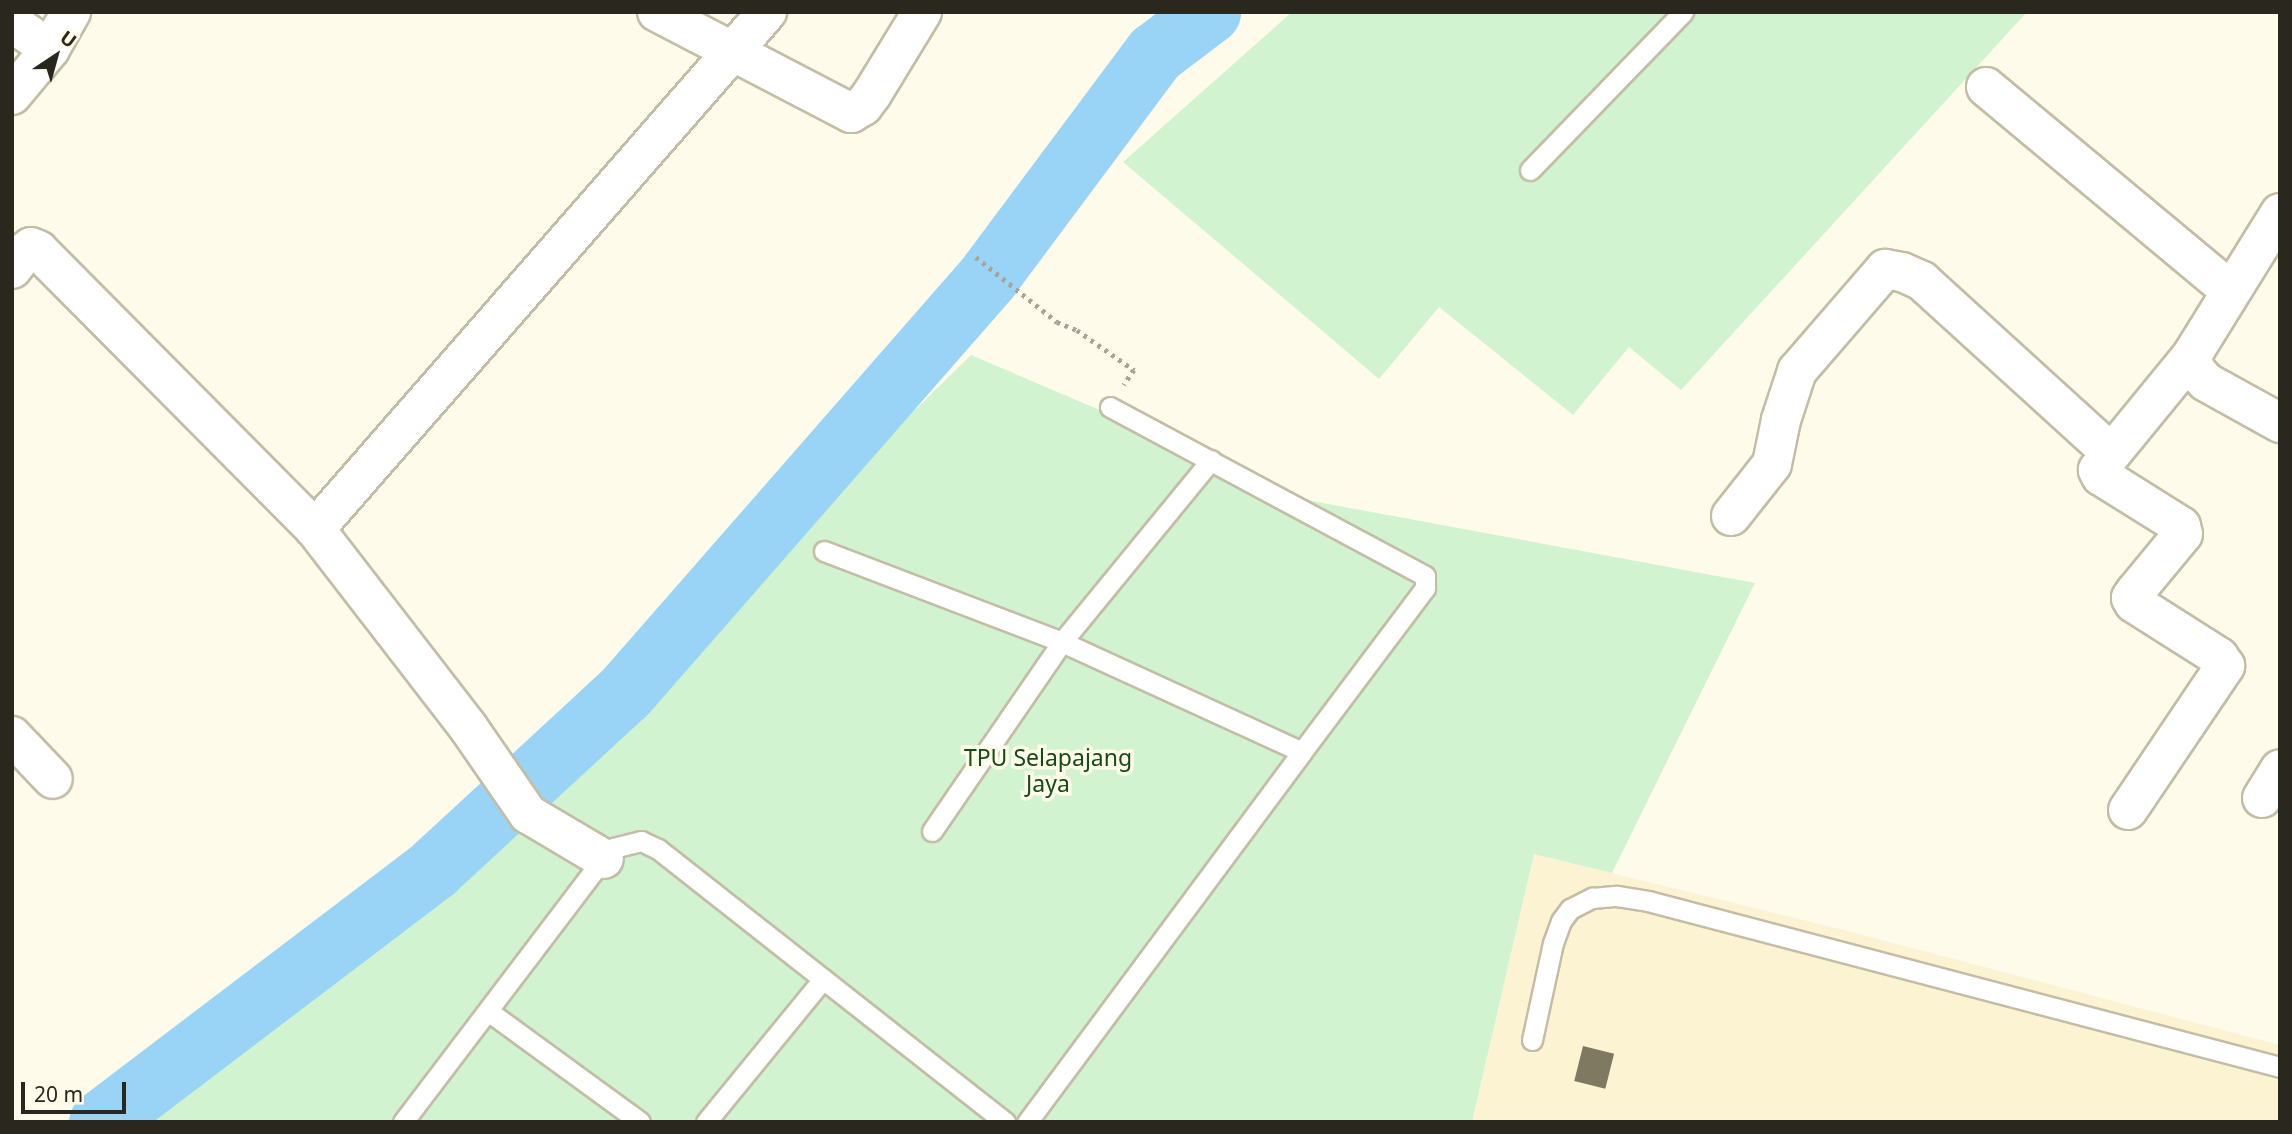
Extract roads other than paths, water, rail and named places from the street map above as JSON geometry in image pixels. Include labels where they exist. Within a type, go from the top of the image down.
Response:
[{"type":"street","points":[[12,95],[50,49],[71,12]]},
{"type":"street","points":[[657,12],[851,113],[863,106],[872,94],[922,12]]},
{"type":"street","points":[[315,529],[767,12]]},
{"type":"street","points":[[12,23],[50,49]]},
{"type":"street","points":[[1986,87],[2230,290]]},
{"type":"street","points":[[2128,810],[2225,666],[2218,657],[2134,603],[2132,598],[2135,592],[2183,534],[2176,520],[2101,476],[2098,470],[2110,452],[2192,355],[2280,213]]},
{"type":"street","points":[[12,269],[31,247],[38,250],[315,529],[487,755],[528,814],[604,859]]},
{"type":"street","points":[[1731,516],[1772,464],[1781,420],[1797,371],[1885,269],[1902,272],[1922,281],[2110,452]]},
{"type":"street","points":[[2192,355],[2195,370],[2206,382],[2280,424]]},
{"type":"street","points":[[12,736],[53,779]]},
{"type":"lane","points":[[1530,170],[1683,12]]},
{"type":"lane","points":[[1027,1122],[1425,588],[1427,579],[1419,571],[1110,407]]},
{"type":"lane","points":[[932,831],[1062,642],[1211,460]]},
{"type":"lane","points":[[824,551],[1062,642],[1302,752]]},
{"type":"lane","points":[[403,1122],[613,848],[641,841],[658,849],[1005,1122]]},
{"type":"lane","points":[[1532,1040],[1553,943],[1561,920],[1570,909],[1592,898],[1618,896],[1648,901],[2280,1067]]},
{"type":"lane","points":[[706,1122],[823,979]]},
{"type":"lane","points":[[488,1011],[640,1122]]},
{"type":"waterway","points":[[100,1122],[433,869],[624,693],[987,278],[1155,53],[1209,12]]},
{"type":"park label","name":"TPU Selapajang Jaya","points":[[1048,770]]}]
